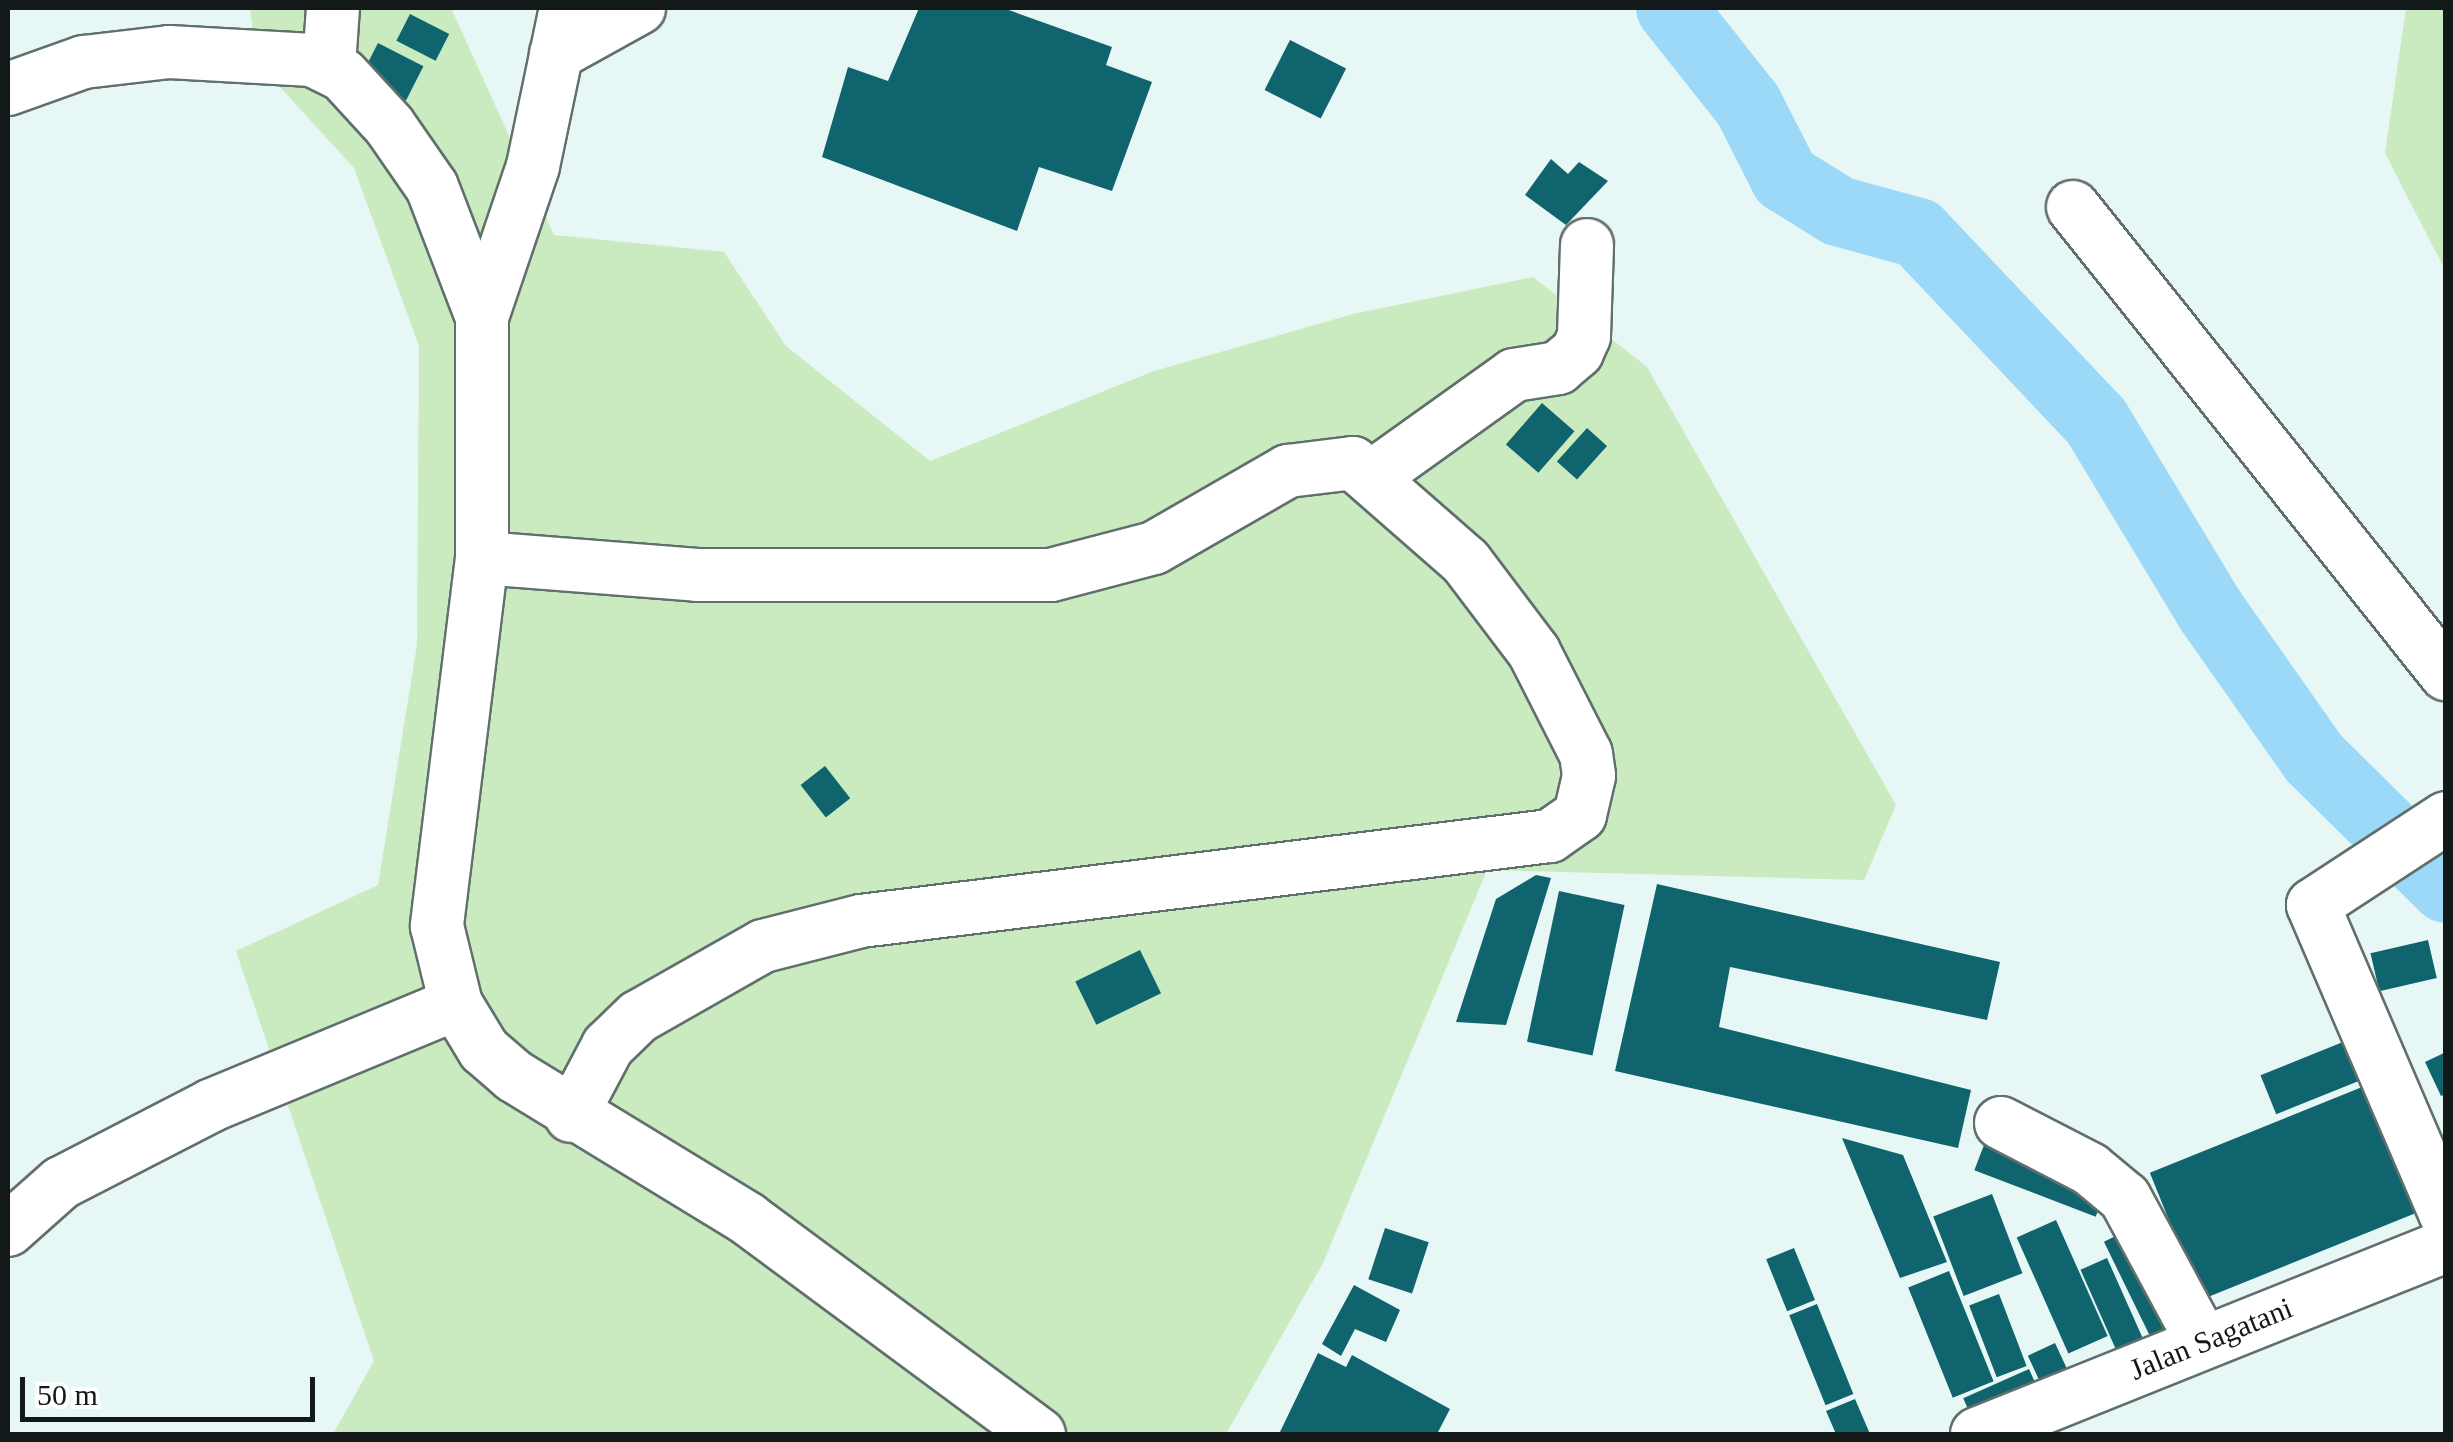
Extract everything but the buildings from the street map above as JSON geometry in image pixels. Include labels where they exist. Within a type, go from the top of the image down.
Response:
[{"type":"street","points":[[329,65],[333,8]]},
{"type":"street","points":[[640,8],[561,31],[533,166],[482,317],[482,558],[437,926],[456,1004],[484,1050],[571,1116],[748,1219],[1039,1434]]},
{"type":"street","points":[[8,89],[84,62],[170,52],[329,65],[388,125],[432,186],[482,317]]},
{"type":"street","points":[[2073,207],[2446,674]]},
{"type":"street","points":[[1373,476],[1514,376],[1558,368],[1577,352],[1584,336],[1587,245]]},
{"type":"street","points":[[482,558],[697,574],[1051,575],[1154,548],[1288,471],[1353,463],[1373,476],[1466,562],[1534,652],[1569,712],[1590,776],[1580,814],[1566,828],[1550,836],[862,921],[763,946],[638,1017],[608,1046],[571,1116]]},
{"type":"street","points":[[2446,818],[2312,904],[2446,1215]]},
{"type":"street","points":[[8,1230],[61,1184],[212,1105],[456,1004]]},
{"type":"street","points":[[2002,1124],[2090,1169],[2126,1198],[2202,1341]]},
{"type":"street","name":"Jalan Sagatani","points":[[1977,1434],[2446,1246]]},
{"type":"green space","points":[[250,8],[451,8],[554,235],[724,252],[786,346],[930,461],[1154,371],[1353,314],[1533,277],[1647,367],[1896,805],[1864,880],[1487,870],[1323,1263],[1226,1434],[333,1434],[374,1361],[236,951],[378,885],[417,645],[419,346],[354,168],[257,62]]},
{"type":"green space","points":[[2406,8],[2445,8],[2445,270],[2385,153]]},
{"type":"waterway","points":[[1671,8],[1748,105],[1785,178],[1838,211],[1918,233],[2096,421],[2210,610],[2314,758],[2446,888]]}]
